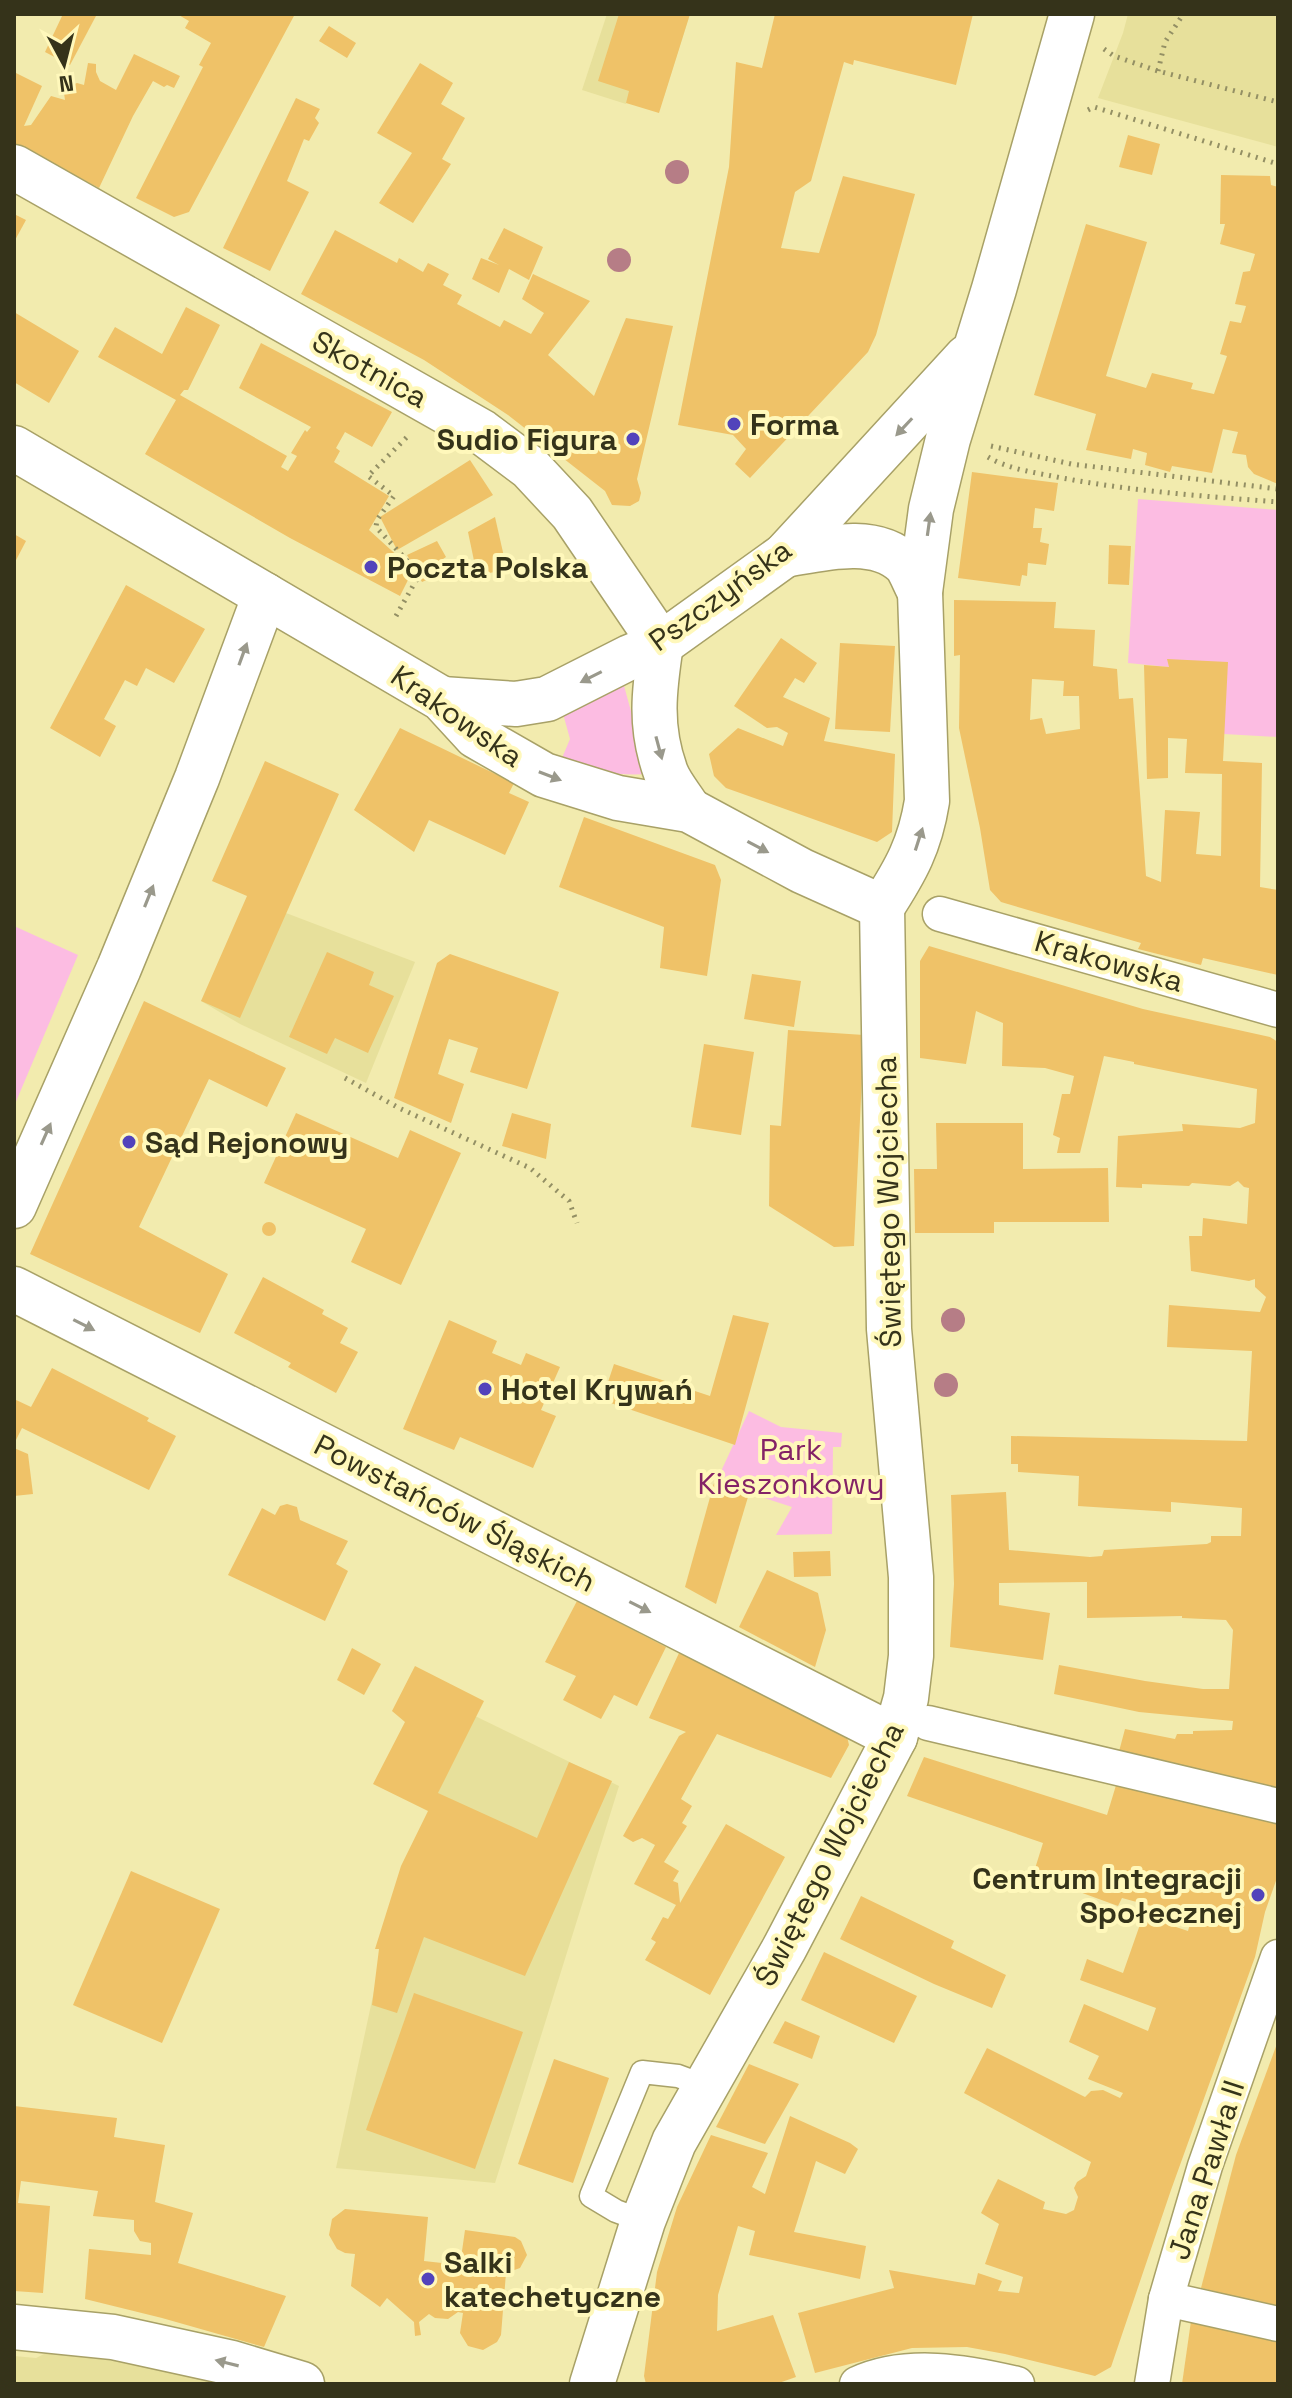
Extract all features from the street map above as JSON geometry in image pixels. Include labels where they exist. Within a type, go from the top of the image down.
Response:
[{"type":"street","name":"Pszczyńska","points":[[882,907],[912,860],[922,831],[927,801],[920,592],[931,509],[994,289],[1086,30]]},
{"type":"street","name":"Skotnica","points":[[14,167],[482,432],[530,468],[572,513],[661,644]]},
{"type":"street","name":"Pszczyńska","points":[[442,699],[516,704],[547,699],[661,644],[785,555],[975,348]]},
{"type":"street","name":"Krakowska","points":[[14,448],[442,699],[476,736],[544,775],[618,798],[689,810],[802,871],[882,907]]},
{"type":"street","points":[[785,555],[853,546],[876,548],[905,564],[920,592]]},
{"type":"street","points":[[14,1206],[119,968],[197,778],[265,595]]},
{"type":"street","points":[[661,644],[654,689],[653,726],[667,775],[689,810]]},
{"type":"street","name":"Świętego Wojciecha","points":[[592,2384],[643,2221],[674,2142],[912,1730],[906,1698],[911,1656],[911,1589],[889,1329],[882,907]]},
{"type":"street","name":"Krakowska","points":[[940,914],[1278,1010]]},
{"type":"street","name":"Powstańców Śląskich","points":[[14,1289],[912,1730]]},
{"type":"street","points":[[912,1730],[1278,1806]]},
{"type":"street","name":"Jana Pawła II","points":[[1152,2384],[1166,2299],[1205,2166],[1278,1960]]},
{"type":"street","points":[[1166,2299],[1278,2324]]},
{"type":"street","points":[[14,2327],[113,2337],[232,2363],[302,2384]]},
{"type":"street","points":[[857,2384],[871,2378],[921,2371],[971,2373],[1017,2384]]},
{"type":"lane","points":[[643,2221],[616,2211],[591,2196],[642,2072],[678,2076],[705,2086]]},
{"type":"path","points":[[1158,71],[1165,42],[1182,16]]},
{"type":"path","points":[[1086,30],[1114,56],[1158,71],[1278,102]]},
{"type":"path","points":[[1084,113],[1094,107],[1278,164]]},
{"type":"path","points":[[396,616],[418,577],[412,566],[376,527],[377,520],[394,496],[368,476],[414,429]]},
{"type":"path","points":[[988,445],[1071,464],[1278,489]]},
{"type":"path","points":[[985,454],[990,459],[1022,470],[1087,483],[1147,492],[1278,502]]},
{"type":"path","points":[[345,1078],[399,1108],[530,1168],[569,1201],[577,1223]]},
{"type":"shaded area","points":[[607,14],[690,14],[664,96],[632,86],[626,104],[582,90]]},
{"type":"shaded area","points":[[1128,14],[1278,14],[1278,147],[1098,98]]},
{"type":"shaded area","points":[[286,913],[415,962],[366,1083],[240,1024],[201,1001]]},
{"type":"shaded area","points":[[473,1715],[619,1786],[495,2183],[336,2168],[403,1870]]},
{"type":"shaded area","points":[[54,2349],[222,2384],[14,2384],[14,2356],[36,2358]]},
{"type":"green space","points":[[1138,499],[1278,510],[1278,737],[1224,734],[1168,660],[1169,667],[1128,663]]},
{"type":"green space","points":[[623,682],[648,774],[604,772],[562,758],[570,739],[562,710]]},
{"type":"green space","points":[[14,926],[78,955],[15,1104],[14,1103]]},
{"type":"green space","name":"Park Kieszonkowy","points":[[749,1411],[781,1427],[842,1433],[841,1447],[833,1447],[832,1534],[776,1535],[792,1507],[716,1482]]},
{"type":"building","points":[[63,14],[97,14],[70,65],[45,52]]},
{"type":"building","points":[[177,14],[295,14],[189,212],[174,217],[136,198],[203,67],[199,65],[211,43],[185,28],[189,21]]},
{"type":"building","points":[[619,14],[690,14],[659,113],[626,103],[629,91],[598,81]]},
{"type":"building","points":[[775,14],[973,14],[956,85],[854,60],[853,65],[844,62],[811,181],[795,192],[781,248],[819,253],[843,176],[915,194],[876,335],[868,352],[750,478],[735,464],[746,449],[733,435],[678,425],[729,167],[736,62],[762,68]]},
{"type":"building","points":[[329,26],[356,43],[347,58],[319,41]]},
{"type":"building","points":[[134,54],[180,76],[174,88],[153,81],[99,188],[14,143],[14,72],[42,86],[24,126],[31,125],[51,96],[65,100],[64,93],[69,86],[77,83],[84,85],[88,63],[96,64],[100,81],[116,90]]},
{"type":"building","points":[[420,63],[453,83],[441,104],[465,118],[442,159],[451,164],[413,223],[379,203],[412,153],[377,133]]},
{"type":"building","points":[[296,98],[320,109],[315,118],[319,123],[309,141],[304,139],[287,181],[309,192],[270,271],[223,248]]},
{"type":"building","points":[[1128,135],[1160,144],[1152,175],[1119,167]]},
{"type":"building","points":[[1221,175],[1270,176],[1271,185],[1278,187],[1278,484],[1254,474],[1248,467],[1246,455],[1232,453],[1238,432],[1223,429],[1212,473],[1172,466],[1170,472],[1145,465],[1147,453],[1133,449],[1131,459],[1086,450],[1096,414],[1034,395],[1086,224],[1147,242],[1106,376],[1146,388],[1152,373],[1193,383],[1191,389],[1214,394],[1227,356],[1220,354],[1230,321],[1241,323],[1246,306],[1235,304],[1243,272],[1250,271],[1255,254],[1220,244],[1225,224],[1220,224]]},
{"type":"building","points":[[14,214],[26,220],[14,242]]},
{"type":"building","points":[[504,228],[543,247],[529,280],[509,269],[499,293],[472,279],[481,258],[499,265],[488,259]]},
{"type":"building","points":[[335,230],[397,263],[399,258],[423,272],[428,263],[449,274],[443,285],[462,295],[457,304],[500,327],[504,320],[531,334],[544,313],[522,299],[533,274],[590,301],[548,355],[594,396],[626,318],[673,326],[637,479],[641,493],[639,501],[630,506],[612,505],[605,491],[508,415],[424,360],[301,294]]},
{"type":"building","points":[[186,307],[220,325],[188,390],[180,395],[287,456],[281,467],[288,471],[297,456],[291,453],[305,430],[307,432],[311,427],[239,388],[261,343],[392,412],[372,447],[345,432],[336,448],[340,451],[334,462],[389,496],[369,530],[413,570],[400,596],[290,538],[145,454],[176,400],[98,357],[115,327],[162,354]]},
{"type":"building","points":[[14,312],[79,351],[49,403],[14,382]]},
{"type":"building","points":[[470,460],[493,495],[397,550],[380,517]]},
{"type":"building","points":[[972,472],[1058,483],[1054,511],[1035,508],[1033,528],[1042,528],[1040,542],[1049,544],[1046,565],[1028,563],[1027,576],[1022,575],[1020,586],[958,578]]},
{"type":"building","points":[[495,517],[507,570],[477,575],[468,532]]},
{"type":"building","points":[[14,534],[26,541],[14,564]]},
{"type":"building","points":[[437,541],[446,557],[437,563],[442,573],[422,582],[407,555]]},
{"type":"building","points":[[1109,545],[1131,546],[1129,585],[1108,584]]},
{"type":"building","points":[[126,585],[205,629],[174,683],[146,668],[137,686],[125,680],[104,719],[116,726],[100,757],[50,728]]},
{"type":"building","points":[[954,600],[1056,602],[1054,628],[1095,630],[1093,666],[1117,669],[1119,699],[1133,698],[1146,876],[1161,882],[1165,810],[1200,812],[1196,854],[1221,856],[1222,774],[1185,773],[1187,739],[1168,738],[1168,778],[1147,779],[1144,665],[1169,667],[1167,659],[1228,662],[1223,761],[1262,763],[1260,887],[1278,890],[1278,975],[1203,958],[1201,965],[1138,949],[1141,943],[1001,902],[990,890],[959,728],[960,655],[954,656]],"holes":[[[1032,679],[1064,681],[1063,696],[1079,696],[1080,729],[1046,734],[1042,718],[1030,720]]]},
{"type":"building","points":[[781,638],[817,663],[804,683],[795,678],[783,697],[830,718],[824,741],[895,754],[892,832],[877,842],[726,788],[714,776],[709,754],[738,728],[783,746],[788,733],[777,727],[767,728],[734,706]]},
{"type":"building","points":[[840,643],[895,646],[890,732],[835,729]]},
{"type":"building","points":[[400,728],[514,783],[509,793],[529,802],[505,855],[429,820],[414,852],[354,810]]},
{"type":"building","points":[[265,761],[339,794],[240,1018],[201,1001],[247,896],[212,881]]},
{"type":"building","points":[[584,817],[715,865],[721,880],[707,976],[660,968],[664,927],[559,887]]},
{"type":"building","points":[[929,946],[1143,1009],[1270,1037],[1278,1042],[1278,1789],[1117,1759],[1125,1729],[1175,1739],[1177,1734],[1193,1734],[1193,1731],[1232,1730],[1233,1721],[1139,1712],[1054,1694],[1059,1665],[1145,1681],[1203,1689],[1229,1689],[1233,1630],[1226,1620],[1182,1616],[1087,1618],[1087,1582],[999,1583],[999,1605],[1050,1613],[1043,1660],[950,1647],[954,1584],[951,1495],[1006,1492],[1009,1550],[1090,1557],[1102,1556],[1104,1550],[1207,1544],[1211,1542],[1211,1536],[1241,1536],[1242,1508],[1171,1502],[1171,1512],[1078,1506],[1079,1476],[1018,1472],[1018,1464],[1011,1464],[1011,1436],[1247,1441],[1252,1351],[1167,1347],[1169,1305],[1260,1312],[1266,1297],[1255,1287],[1255,1279],[1249,1281],[1191,1271],[1189,1236],[1202,1236],[1203,1218],[1247,1224],[1249,1188],[1238,1181],[1230,1186],[1192,1183],[1189,1186],[1142,1184],[1142,1188],[1116,1187],[1118,1136],[1183,1131],[1182,1124],[1240,1128],[1255,1123],[1257,1089],[1104,1056],[1080,1153],[1057,1153],[1060,1138],[1053,1135],[1062,1094],[1070,1094],[1074,1076],[1045,1068],[1002,1066],[1003,1023],[976,1011],[966,1064],[920,1058],[920,961]]},
{"type":"building","points":[[327,952],[374,972],[369,985],[394,996],[368,1053],[335,1038],[327,1054],[289,1037]]},
{"type":"building","points":[[450,954],[559,992],[527,1089],[470,1072],[478,1048],[449,1039],[438,1074],[464,1084],[451,1123],[394,1098],[437,963]]},
{"type":"building","points":[[752,974],[801,981],[794,1027],[744,1019]]},
{"type":"building","points":[[144,1001],[286,1068],[267,1107],[209,1079],[139,1227],[228,1274],[200,1333],[30,1254]]},
{"type":"building","points":[[788,1030],[864,1035],[854,1246],[834,1247],[769,1206],[770,1125],[781,1126]]},
{"type":"building","points":[[704,1044],[754,1052],[741,1135],[691,1127]]},
{"type":"building","points":[[296,1113],[398,1158],[410,1130],[461,1153],[401,1285],[351,1262],[366,1229],[264,1183]]},
{"type":"building","points":[[512,1113],[551,1124],[546,1159],[502,1146]]},
{"type":"building","points":[[936,1123],[1023,1123],[1023,1169],[1108,1168],[1109,1222],[994,1222],[994,1233],[915,1233],[914,1169],[937,1169]]},
{"type":"building","points":[[269,1222],[276,1229],[269,1236],[262,1229]]},
{"type":"building","points":[[263,1277],[324,1310],[322,1314],[348,1328],[340,1343],[358,1352],[336,1393],[288,1367],[291,1363],[234,1333]]},
{"type":"building","points":[[733,1315],[769,1323],[735,1445],[602,1400],[614,1364],[710,1396]]},
{"type":"building","name":"Hotel Krywań","points":[[449,1320],[497,1341],[492,1353],[521,1365],[526,1353],[560,1367],[541,1410],[556,1416],[533,1468],[460,1437],[454,1450],[403,1429]]},
{"type":"building","points":[[52,1368],[149,1418],[147,1421],[176,1436],[149,1490],[22,1428],[14,1444],[14,1399],[31,1407]]},
{"type":"building","points":[[14,1448],[28,1454],[33,1494],[14,1496]]},
{"type":"building","points":[[714,1483],[748,1497],[716,1604],[685,1587]]},
{"type":"building","points":[[287,1504],[297,1507],[300,1520],[348,1541],[336,1564],[348,1571],[325,1621],[228,1575],[262,1508],[275,1515],[280,1506]]},
{"type":"building","points":[[830,1551],[831,1576],[794,1577],[793,1552]]},
{"type":"building","points":[[767,1570],[818,1593],[826,1630],[815,1667],[739,1627]]},
{"type":"building","points":[[577,1601],[666,1647],[637,1706],[614,1695],[601,1719],[563,1700],[576,1676],[545,1662]]},
{"type":"building","points":[[352,1648],[381,1664],[364,1695],[337,1680]]},
{"type":"building","points":[[679,1653],[845,1728],[849,1745],[831,1778],[717,1734],[693,1777],[681,1799],[692,1806],[682,1823],[687,1826],[664,1862],[679,1871],[673,1881],[678,1883],[680,1903],[726,1824],[785,1857],[710,1995],[645,1960],[656,1942],[651,1939],[663,1917],[668,1919],[676,1905],[634,1884],[655,1845],[642,1838],[633,1842],[623,1836],[679,1736],[686,1732],[649,1718]]},
{"type":"building","points":[[415,1666],[484,1701],[438,1793],[537,1838],[569,1762],[612,1781],[525,1976],[424,1937],[397,2013],[372,2005],[379,1949],[375,1949],[401,1866],[428,1811],[373,1784],[405,1722],[392,1711]]},
{"type":"building","points":[[924,1757],[1107,1815],[1117,1782],[1243,1812],[1278,1824],[1278,1875],[1265,1912],[1255,1957],[1111,2367],[1095,2376],[967,2347],[912,2348],[815,2373],[798,2313],[894,2288],[889,2270],[975,2285],[978,2273],[1002,2281],[998,2291],[1019,2293],[1023,2277],[985,2264],[999,2224],[981,2213],[998,2179],[1045,2202],[1043,2209],[1066,2214],[1074,2210],[1078,2197],[1074,2188],[1086,2176],[1091,2162],[964,2093],[987,2048],[1085,2097],[1091,2091],[1103,2090],[1120,2098],[1123,2093],[1088,2079],[1099,2056],[1069,2042],[1084,2004],[1148,2031],[1156,2008],[1080,1980],[1087,1959],[1123,1973],[1143,1916],[1188,1931],[1192,1917],[1122,1898],[1118,1906],[1033,1875],[1043,1843],[907,1796]]},
{"type":"building","points":[[131,1871],[220,1909],[162,2043],[73,2005]]},
{"type":"building","points":[[861,1896],[954,1941],[951,1948],[1006,1975],[992,2008],[840,1939]]},
{"type":"building","points":[[824,1952],[917,1996],[894,2043],[801,2000]]},
{"type":"building","points":[[414,1993],[523,2032],[475,2169],[366,2130]]},
{"type":"building","points":[[785,2021],[820,2036],[812,2059],[773,2043]]},
{"type":"building","points":[[1278,2041],[1278,2309],[1201,2288],[1236,2155]]},
{"type":"building","points":[[554,2059],[609,2078],[573,2183],[518,2164]]},
{"type":"building","points":[[749,2064],[799,2084],[765,2144],[716,2127]]},
{"type":"building","points":[[14,2106],[117,2118],[114,2137],[165,2145],[155,2202],[193,2213],[178,2263],[286,2296],[264,2347],[85,2299],[89,2249],[151,2255],[151,2243],[140,2241],[134,2231],[134,2220],[93,2216],[98,2191],[21,2181],[18,2203],[50,2206],[43,2293],[14,2291]]},
{"type":"building","points":[[790,2116],[858,2149],[845,2174],[816,2161],[794,2232],[866,2246],[860,2279],[749,2255],[755,2231],[738,2226],[718,2295],[717,2331],[773,2315],[796,2377],[776,2384],[646,2384],[644,2376],[657,2272],[677,2207],[711,2135],[768,2153],[752,2187],[765,2194]]},
{"type":"building","name":"Salki katechetyczne","points":[[345,2209],[428,2217],[424,2261],[460,2265],[465,2230],[515,2237],[521,2241],[527,2255],[520,2268],[506,2273],[501,2335],[497,2342],[483,2350],[468,2346],[460,2333],[463,2313],[458,2312],[448,2319],[429,2314],[419,2322],[421,2335],[415,2336],[414,2322],[387,2298],[380,2307],[351,2286],[355,2254],[337,2249],[329,2235],[332,2219]]},
{"type":"building","points":[[1191,2321],[1278,2335],[1278,2384],[1182,2384]]},
{"type":"place","name":"Forma","points":[[734,424]]},
{"type":"place","name":"Sudio Figura","points":[[633,439]]},
{"type":"place","name":"Poczta Polska","points":[[371,567]]},
{"type":"place","name":"Sąd Rejonowy","points":[[129,1142]]},
{"type":"place","name":"Hotel Krywań","points":[[485,1389]]},
{"type":"place","name":"Centrum Integracji Społecznej","points":[[1258,1895]]},
{"type":"place","name":"Salki katechetyczne","points":[[428,2279]]}]
